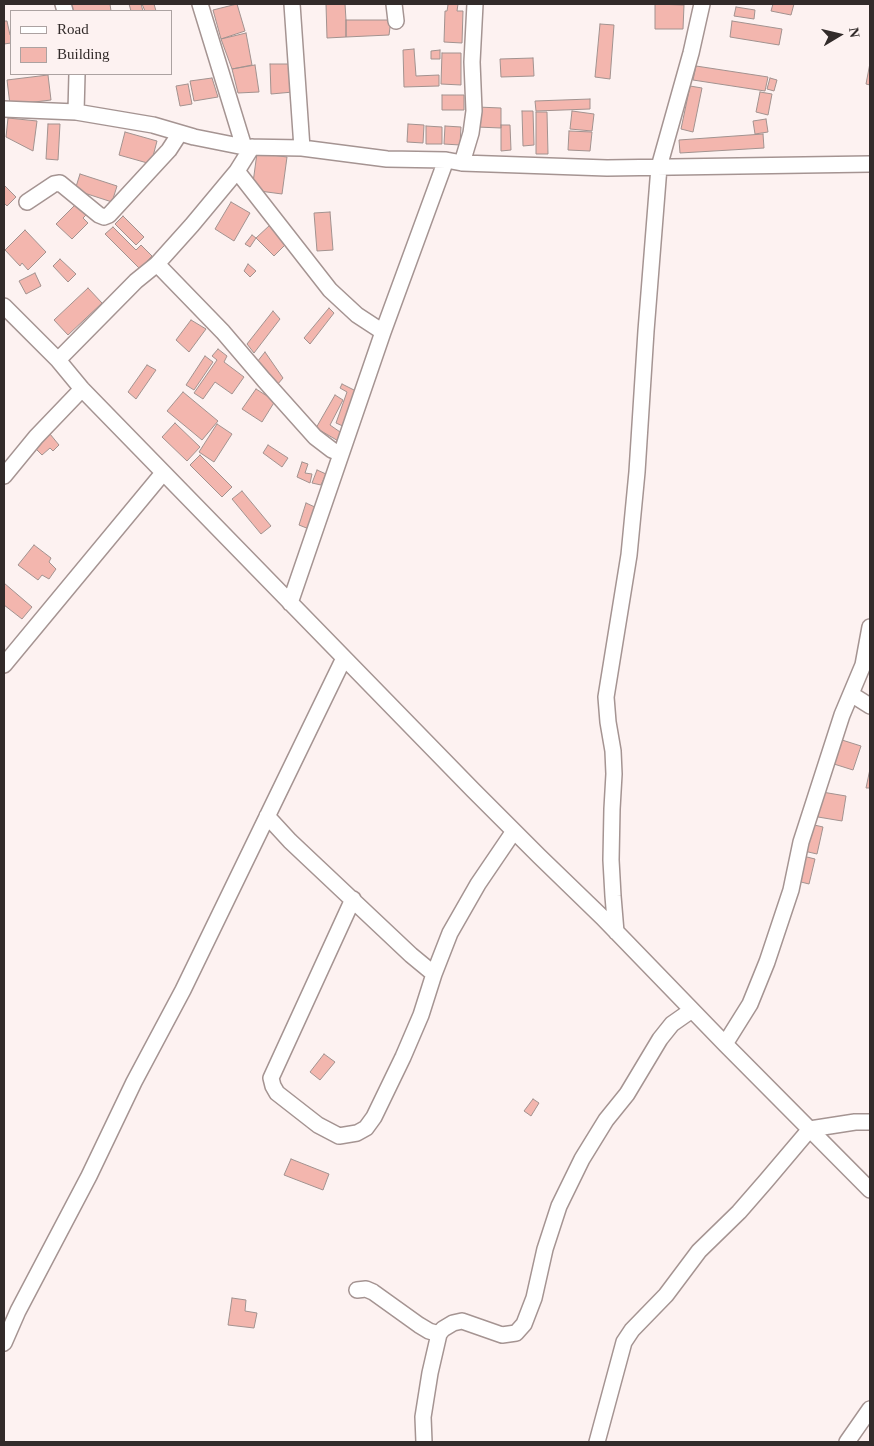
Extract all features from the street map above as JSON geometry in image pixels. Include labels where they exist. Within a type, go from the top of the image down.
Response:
[{"type":"street","points":[[58,360],[136,281],[157,264],[192,225],[237,171],[248,147],[200,4]]},
{"type":"street","points":[[292,4],[302,148]]},
{"type":"street","points":[[394,4],[396,21]]},
{"type":"street","points":[[462,163],[471,133],[474,111],[472,62],[475,4]]},
{"type":"street","points":[[616,932],[611,860],[614,774],[606,697],[629,555],[638,472],[646,331],[659,167],[691,53],[702,4]]},
{"type":"street","points":[[76,112],[77,75]]},
{"type":"street","points":[[4,109],[76,112],[146,124],[199,138],[248,147],[302,148],[387,159],[607,168],[870,164]]},
{"type":"street","points":[[27,202],[54,184],[60,183],[100,215],[104,217],[110,215],[169,150],[180,133]]},
{"type":"street","points":[[290,603],[340,454],[446,160]]},
{"type":"street","points":[[237,171],[330,290],[357,315],[383,332]]},
{"type":"street","points":[[157,264],[223,332],[315,437],[340,454]]},
{"type":"street","points":[[4,306],[290,603],[870,1190]]},
{"type":"street","points":[[4,476],[36,437],[82,389]]},
{"type":"street","points":[[4,666],[163,473]]},
{"type":"street","points":[[725,1044],[750,1004],[767,962],[791,890],[802,842],[842,715],[862,665],[870,627]]},
{"type":"street","points":[[4,1343],[18,1312],[89,1176],[134,1082],[183,990],[344,658]]},
{"type":"street","points":[[851,694],[870,706]]},
{"type":"street","points":[[267,816],[290,841],[411,955],[434,974]]},
{"type":"street","points":[[353,899],[271,1078],[272,1086],[277,1093],[318,1125],[339,1136],[357,1134],[366,1128],[374,1117],[404,1057],[450,933],[478,884],[514,831]]},
{"type":"street","points":[[424,1442],[423,1416],[439,1334],[453,1323],[462,1321],[502,1335],[516,1333],[524,1324],[534,1298],[545,1249],[559,1206],[582,1159],[606,1120],[627,1094],[660,1039],[672,1024],[692,1010]]},
{"type":"street","points":[[597,1442],[624,1342],[632,1330],[666,1295],[699,1251],[739,1212],[810,1129],[855,1122],[870,1122]]},
{"type":"street","points":[[357,1290],[366,1289],[373,1292],[419,1325],[439,1334]]},
{"type":"street","points":[[847,1442],[870,1408]]},
{"type":"building","points":[[69,4],[110,4],[111,10],[71,10]]},
{"type":"building","points":[[129,4],[141,4],[143,10],[131,10]]},
{"type":"building","points":[[142,4],[154,4],[156,10],[145,10]]},
{"type":"building","points":[[237,4],[245,31],[221,39],[213,10]]},
{"type":"building","points":[[326,4],[345,4],[346,37],[327,38]]},
{"type":"building","points":[[446,4],[458,4],[457,11],[463,11],[462,43],[444,42],[445,11],[447,11],[448,5]]},
{"type":"building","points":[[655,4],[684,5],[683,29],[655,29]]},
{"type":"building","points":[[773,4],[794,4],[791,15],[771,11]]},
{"type":"building","points":[[736,7],[755,10],[754,19],[734,16]]},
{"type":"building","points":[[346,20],[391,20],[389,35],[346,37]]},
{"type":"building","points":[[4,21],[7,21],[10,43],[4,44]]},
{"type":"building","points":[[732,21],[782,29],[779,45],[730,37]]},
{"type":"building","points":[[600,24],[614,25],[610,79],[595,77]]},
{"type":"building","points":[[246,33],[252,65],[232,69],[221,39]]},
{"type":"building","points":[[414,49],[416,76],[439,75],[439,86],[404,87],[403,50]]},
{"type":"building","points":[[440,50],[440,59],[431,59],[431,51]]},
{"type":"building","points":[[442,53],[461,53],[461,85],[441,84]]},
{"type":"building","points":[[533,58],[534,76],[501,77],[500,59]]},
{"type":"building","points":[[870,63],[870,85],[866,84]]},
{"type":"building","points":[[270,64],[292,64],[293,92],[271,94]]},
{"type":"building","points":[[255,65],[259,92],[238,93],[232,69]]},
{"type":"building","points":[[696,66],[768,77],[765,91],[693,80]]},
{"type":"building","points":[[48,75],[51,100],[10,105],[7,80]]},
{"type":"building","points":[[212,78],[218,97],[194,101],[190,81]]},
{"type":"building","points":[[770,78],[777,80],[774,91],[767,89]]},
{"type":"building","points":[[188,84],[192,104],[180,106],[176,86]]},
{"type":"building","points":[[690,86],[702,88],[693,132],[681,129]]},
{"type":"building","points":[[760,92],[772,94],[768,115],[756,112]]},
{"type":"building","points":[[442,95],[464,95],[464,110],[442,110]]},
{"type":"building","points":[[590,99],[590,109],[536,111],[535,101]]},
{"type":"building","points":[[477,107],[501,108],[501,128],[477,127]]},
{"type":"building","points":[[522,111],[533,111],[534,145],[523,146]]},
{"type":"building","points":[[572,111],[594,114],[592,131],[570,129]]},
{"type":"building","points":[[536,112],[547,112],[548,154],[536,154]]},
{"type":"building","points":[[8,118],[37,121],[33,151],[6,137]]},
{"type":"building","points":[[766,119],[768,132],[755,134],[753,121]]},
{"type":"building","points":[[48,124],[60,124],[58,160],[46,159]]},
{"type":"building","points":[[408,124],[424,125],[423,143],[407,142]]},
{"type":"building","points":[[501,125],[510,125],[511,150],[501,151]]},
{"type":"building","points":[[426,126],[442,127],[442,144],[426,144]]},
{"type":"building","points":[[445,126],[461,127],[460,145],[444,144]]},
{"type":"building","points":[[569,131],[592,132],[590,151],[568,150]]},
{"type":"building","points":[[125,132],[157,141],[151,164],[119,155]]},
{"type":"building","points":[[763,134],[764,148],[680,153],[679,140]]},
{"type":"building","points":[[257,153],[287,157],[282,194],[252,190]]},
{"type":"building","points":[[80,174],[117,186],[112,202],[75,190]]},
{"type":"building","points":[[4,185],[16,197],[7,206],[4,203]]},
{"type":"building","points":[[231,202],[250,213],[234,241],[215,229]]},
{"type":"building","points":[[77,203],[87,214],[83,218],[88,223],[72,239],[56,224]]},
{"type":"building","points":[[330,212],[333,250],[317,251],[314,213]]},
{"type":"building","points":[[123,216],[144,237],[136,245],[115,224]]},
{"type":"building","points":[[270,225],[287,243],[274,256],[256,238]]},
{"type":"building","points":[[113,227],[136,250],[141,245],[152,256],[147,261],[150,265],[143,272],[105,234]]},
{"type":"building","points":[[25,230],[46,252],[28,270],[22,263],[20,266],[5,250]]},
{"type":"building","points":[[252,235],[256,238],[250,247],[245,244]]},
{"type":"building","points":[[60,259],[76,274],[68,282],[53,266]]},
{"type":"building","points":[[248,264],[256,271],[250,277],[244,271]]},
{"type":"building","points":[[35,273],[41,286],[26,294],[19,281]]},
{"type":"building","points":[[88,288],[102,303],[68,335],[54,320]]},
{"type":"building","points":[[329,308],[334,313],[310,344],[304,338]]},
{"type":"building","points":[[273,311],[280,319],[254,353],[247,344]]},
{"type":"building","points":[[191,320],[206,329],[189,352],[176,340]]},
{"type":"building","points":[[218,349],[227,356],[224,362],[244,377],[232,394],[215,382],[203,399],[194,393],[217,360],[212,356]]},
{"type":"building","points":[[265,352],[283,378],[277,385],[257,362]]},
{"type":"building","points":[[205,356],[213,362],[194,390],[186,385]]},
{"type":"building","points":[[147,365],[156,370],[136,399],[128,392]]},
{"type":"building","points":[[342,384],[358,392],[345,427],[336,423],[347,392],[340,388]]},
{"type":"building","points":[[256,389],[275,401],[262,422],[242,409]]},
{"type":"building","points":[[183,392],[218,421],[202,440],[167,411]]},
{"type":"building","points":[[335,395],[343,400],[330,425],[343,434],[340,442],[316,428]]},
{"type":"building","points":[[175,423],[200,447],[187,461],[162,437]]},
{"type":"building","points":[[217,424],[232,434],[214,462],[199,452]]},
{"type":"building","points":[[50,434],[59,445],[53,451],[50,448],[42,455],[36,449]]},
{"type":"building","points":[[268,445],[288,458],[282,467],[263,453]]},
{"type":"building","points":[[200,455],[232,487],[222,497],[190,465]]},
{"type":"building","points":[[302,462],[308,464],[305,473],[312,474],[310,483],[297,477]]},
{"type":"building","points":[[317,470],[326,474],[321,485],[312,483]]},
{"type":"building","points":[[242,491],[271,526],[261,534],[232,499]]},
{"type":"building","points":[[306,503],[317,508],[309,529],[299,525]]},
{"type":"building","points":[[34,545],[51,558],[49,562],[56,569],[49,579],[42,575],[38,580],[18,565]]},
{"type":"building","points":[[4,583],[32,607],[22,619],[4,605]]},
{"type":"building","points":[[842,740],[861,746],[853,770],[834,764]]},
{"type":"building","points":[[870,769],[870,788],[866,788]]},
{"type":"building","points":[[822,792],[846,796],[842,821],[818,817]]},
{"type":"building","points":[[810,824],[823,827],[817,854],[804,851]]},
{"type":"building","points":[[803,856],[815,859],[809,884],[797,881]]},
{"type":"building","points":[[324,1054],[335,1062],[320,1080],[310,1072]]},
{"type":"building","points":[[533,1099],[539,1103],[531,1116],[524,1111]]},
{"type":"building","points":[[291,1159],[329,1174],[323,1190],[284,1175]]},
{"type":"building","points":[[232,1298],[246,1300],[245,1311],[257,1313],[254,1328],[228,1325]]}]
